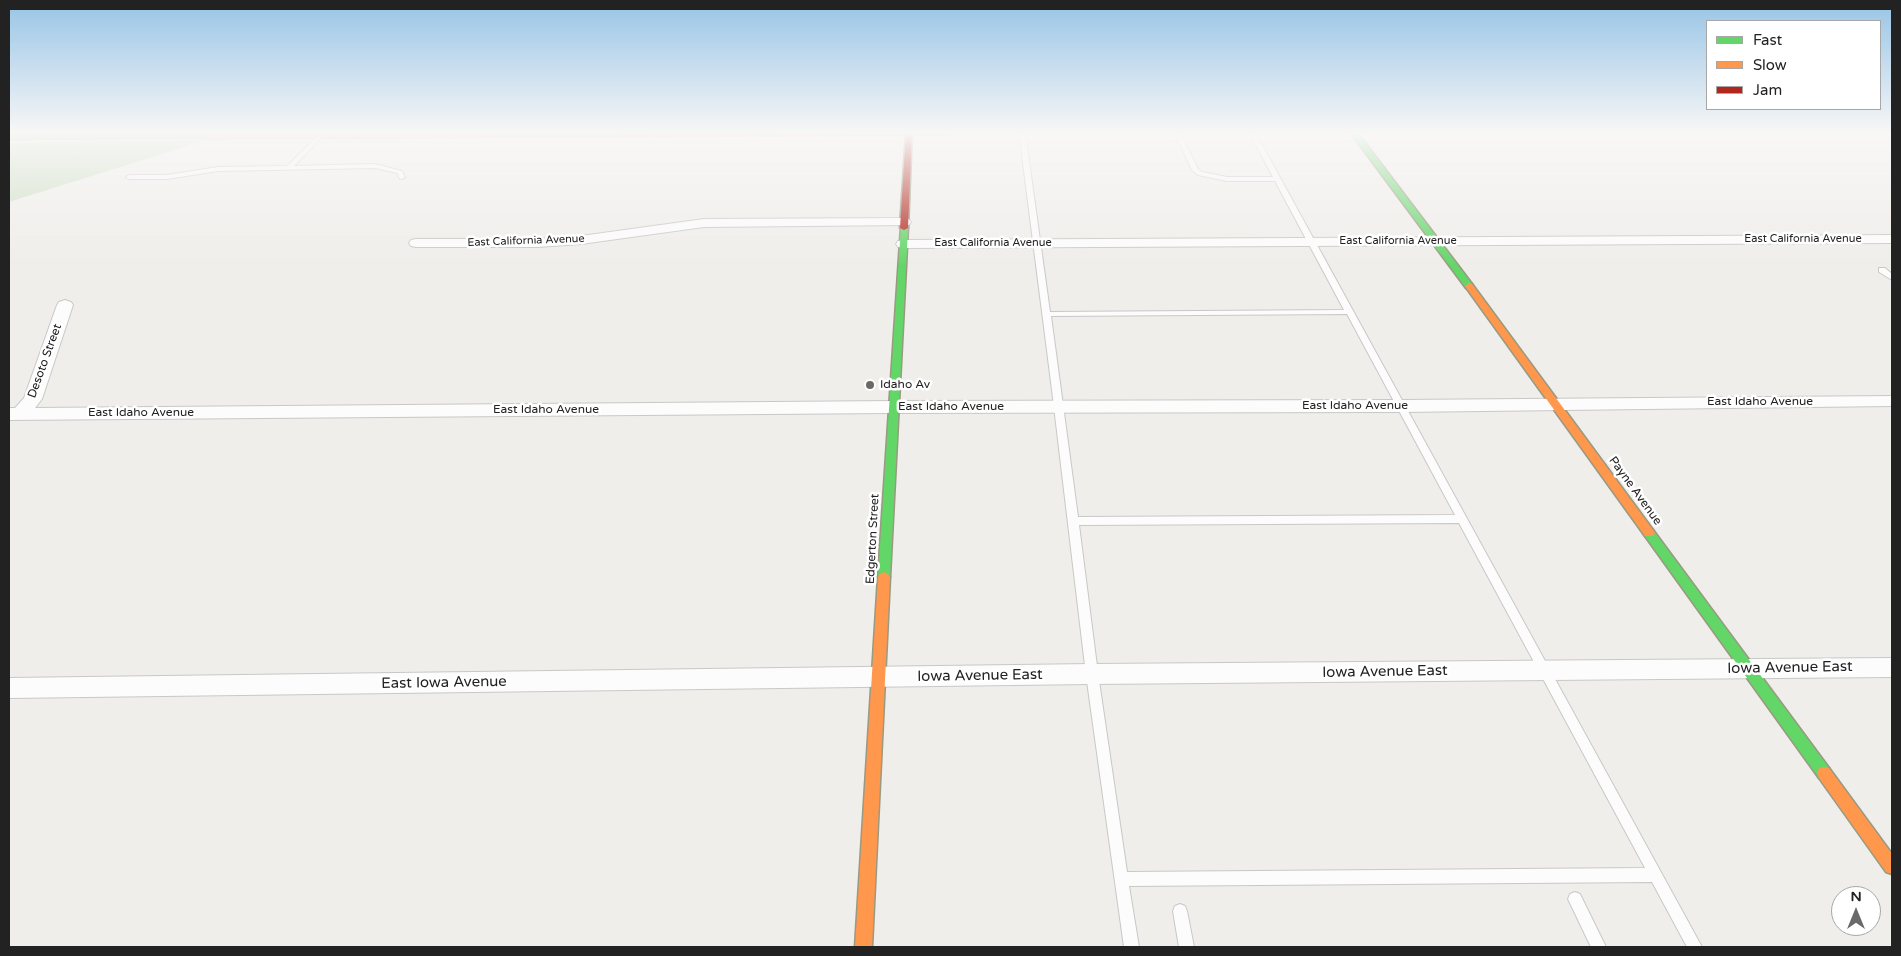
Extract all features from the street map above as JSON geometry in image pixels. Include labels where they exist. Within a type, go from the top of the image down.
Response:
[{"type":"street","name":"Edgerton Street","points":[[863,947],[906,177]]},
{"type":"street","name":"Payne Avenue","points":[[1387,177],[1892,867]]},
{"type":"street","name":"East California Avenue","points":[[416,243],[538,243],[581,240],[704,223],[904,222]]},
{"type":"street","name":"East California Avenue","points":[[903,244],[1892,239]]},
{"type":"street","name":"Desoto Street","points":[[14,414],[32,399],[65,305]]},
{"type":"street","name":"East Idaho Avenue","points":[[14,414],[894,407],[1401,406],[1892,401]]},
{"type":"street","name":"Iowa Avenue East","points":[[878,678],[1092,674],[1892,667]]},
{"type":"street","name":"East Iowa Avenue","points":[[9,688],[878,678]]},
{"type":"lane","points":[[152,177],[169,177]]},
{"type":"lane","points":[[1028,177],[1059,407],[1092,674],[1131,947]]},
{"type":"lane","points":[[1214,177],[1227,179],[1278,179],[1695,947]]},
{"type":"lane","points":[[1882,270],[1892,278]]},
{"type":"lane","points":[[1046,314],[1351,312]]},
{"type":"lane","points":[[1073,521],[1462,519]]},
{"type":"lane","points":[[1121,880],[1656,875]]},
{"type":"lane","points":[[1575,899],[1599,947]]},
{"type":"lane","points":[[1180,911],[1187,947]]},
{"type":"green space","points":[[9,177],[90,177],[9,202]]},
{"type":"traffic: fast","points":[[1387,177],[1469,286]]},
{"type":"traffic: fast","points":[[884,577],[904,228]]},
{"type":"traffic: fast","points":[[1649,533],[1824,773]]},
{"type":"traffic: slow","points":[[1469,286],[1649,533]]},
{"type":"traffic: slow","points":[[863,947],[884,577]]},
{"type":"traffic: slow","points":[[1824,773],[1892,867]]},
{"type":"traffic: jam","points":[[904,228],[907,177]]},
{"type":"place","name":"Idaho Av","points":[[870,385]]}]
